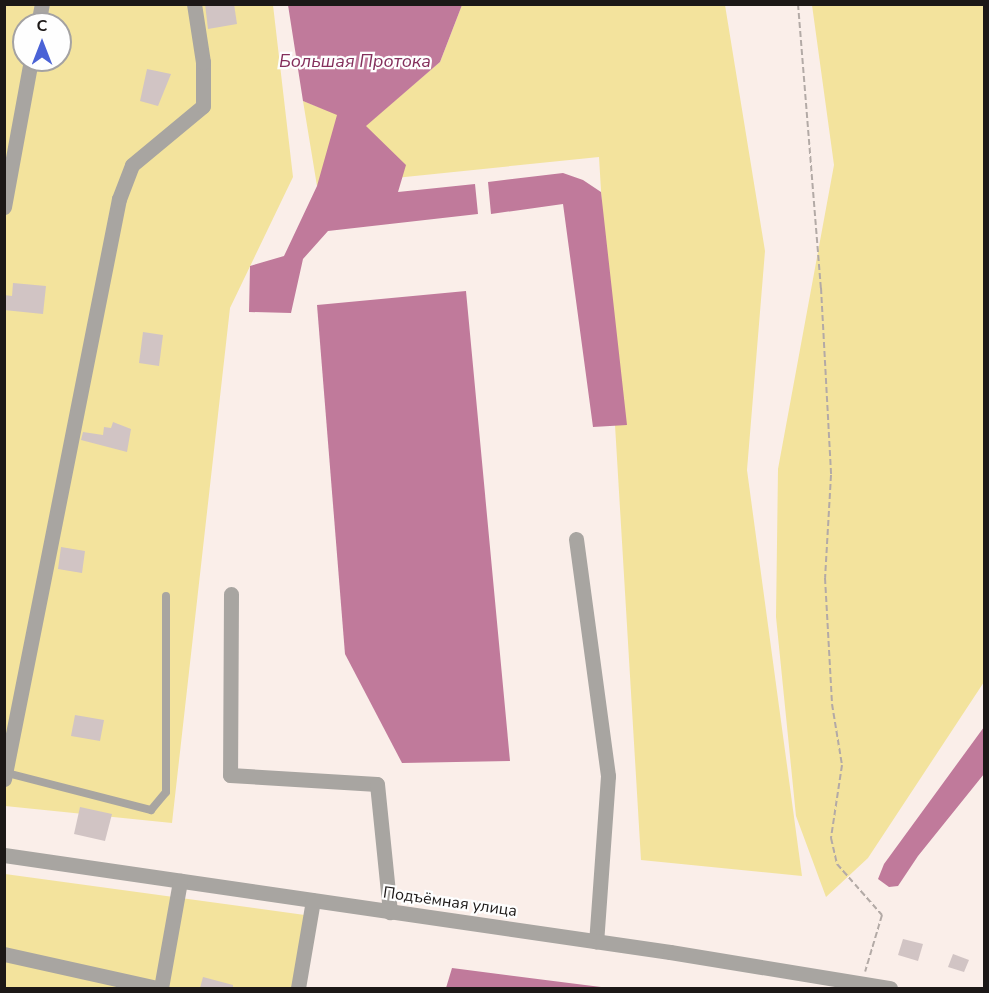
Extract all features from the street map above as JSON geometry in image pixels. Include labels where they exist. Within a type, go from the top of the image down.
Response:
[{"type":"street","points":[[6,776],[119,199],[132,165],[203,106],[203,62],[194,4]]},
{"type":"street","points":[[4,207],[29,72]]},
{"type":"street","points":[[576,539],[608,776],[596,942]]},
{"type":"street","points":[[231,594],[230,775],[377,784],[390,912]]},
{"type":"street","name":"Подъёмная улица","points":[[4,855],[596,942],[890,988]]},
{"type":"street","points":[[4,954],[159,988],[180,881]]},
{"type":"street","points":[[298,988],[313,900]]},
{"type":"lane","points":[[6,776],[152,810],[166,792],[166,596]]},
{"type":"path","points":[[798,4],[821,288],[831,475],[825,578],[832,704],[842,765],[831,838],[837,864],[861,887],[882,915],[862,983]]},
{"type":"shaded area","points":[[4,5],[273,5],[293,177],[230,308],[172,823],[5,806]]},
{"type":"shaded area","points":[[462,5],[725,5],[765,251],[747,470],[802,876],[641,860],[599,157],[317,186],[303,101],[366,125],[440,62]]},
{"type":"shaded area","points":[[812,5],[984,5],[984,682],[868,858],[826,897],[796,816],[776,617],[778,469],[834,165]]},
{"type":"shaded area","points":[[5,874],[312,916],[300,988],[5,988]]},
{"type":"water","name":"Большая Протока","points":[[288,5],[462,5],[440,62],[366,126],[406,165],[398,192],[475,184],[478,214],[328,231],[303,259],[291,313],[249,312],[250,266],[284,256],[317,186],[337,115],[303,101]]},
{"type":"water","points":[[563,173],[583,180],[601,192],[627,425],[593,427],[563,204],[491,214],[488,182]]},
{"type":"water","points":[[466,291],[510,761],[402,763],[345,654],[317,305]]},
{"type":"water","points":[[984,727],[984,774],[918,856],[898,886],[889,887],[878,879],[884,864]]},
{"type":"water","points":[[452,968],[569,983],[609,988],[446,988]]},
{"type":"building","points":[[205,4],[234,4],[237,24],[208,29]]},
{"type":"building","points":[[147,69],[171,74],[158,106],[140,101]]},
{"type":"building","points":[[13,283],[46,286],[43,314],[4,310],[4,295],[12,296]]},
{"type":"building","points":[[143,332],[163,335],[159,366],[139,363]]},
{"type":"building","points":[[113,422],[131,429],[127,452],[81,440],[83,432],[103,435],[104,427],[111,428]]},
{"type":"building","points":[[61,547],[85,551],[82,573],[58,569]]},
{"type":"building","points":[[75,715],[104,720],[100,741],[71,736]]},
{"type":"building","points":[[80,807],[112,814],[105,841],[74,834]]},
{"type":"building","points":[[903,939],[923,944],[918,961],[898,955]]},
{"type":"building","points":[[953,954],[969,960],[964,972],[948,967]]},
{"type":"building","points":[[203,977],[233,985],[233,988],[200,988]]}]
